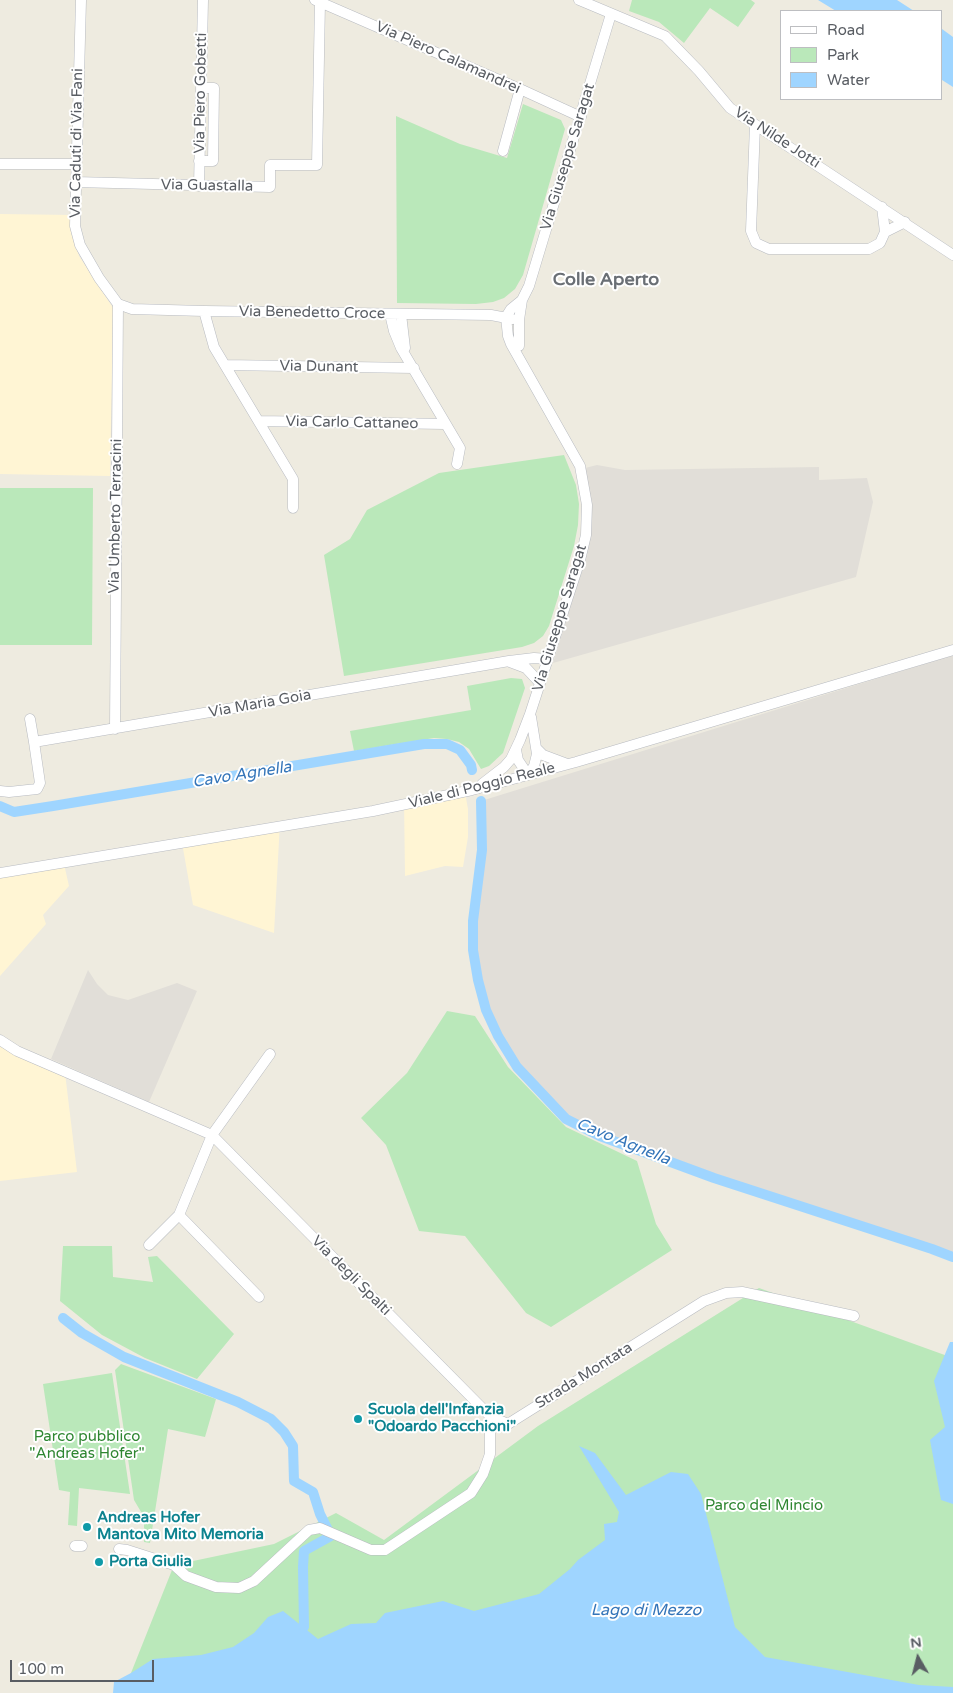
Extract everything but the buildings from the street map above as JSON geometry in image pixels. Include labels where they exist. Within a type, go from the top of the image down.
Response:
[{"type":"street","name":"Via Caduti di Via Fani","points":[[81,0],[74,218],[77,236],[99,278],[118,304]]},
{"type":"street","name":"Via Piero Gobetti","points":[[199,186],[203,0]]},
{"type":"street","name":"Via Nilde Jotti","points":[[579,0],[665,36],[699,71],[730,108],[953,255]]},
{"type":"street","name":"Via Piero Calamandrei","points":[[317,1],[581,117]]},
{"type":"street","name":"Via Guastalla","points":[[75,182],[270,187],[270,165],[317,165],[317,1]]},
{"type":"street","name":"Via Giuseppe Saragat","points":[[519,358],[519,320],[522,300],[529,286],[611,14]]},
{"type":"street","points":[[503,151],[520,89]]},
{"type":"street","points":[[755,125],[752,231],[756,243],[769,248],[870,249],[880,244],[885,232],[882,207]]},
{"type":"street","points":[[0,164],[76,164]]},
{"type":"street","points":[[885,232],[905,222]]},
{"type":"street","name":"Via Giuseppe Saragat","points":[[472,790],[498,774],[516,750],[530,714],[586,536],[587,505],[580,466],[508,336],[506,317],[522,300]]},
{"type":"street","name":"Via Benedetto Croce","points":[[118,304],[132,309],[491,315],[506,317]]},
{"type":"street","name":"Via Umberto Terracini","points":[[115,729],[118,304]]},
{"type":"street","points":[[204,311],[214,347],[293,479],[293,508]]},
{"type":"street","points":[[396,314],[406,357],[460,448],[457,464]]},
{"type":"street","name":"Via Giuseppe Saragat","points":[[506,317],[512,320],[513,334],[519,346]]},
{"type":"street","name":"Via Dunant","points":[[225,365],[414,368]]},
{"type":"street","name":"Via Carlo Cattaneo","points":[[259,421],[445,424]]},
{"type":"street","name":"Viale di Poggio Reale","points":[[0,873],[373,811],[472,790],[568,764],[953,650]]},
{"type":"street","name":"Via Maria Goia","points":[[34,742],[509,661],[548,658]]},
{"type":"street","points":[[509,661],[526,668],[540,683]]},
{"type":"street","name":"Via Giuseppe Saragat","points":[[530,714],[533,738],[537,749]]},
{"type":"street","points":[[0,791],[38,789],[40,783],[30,719]]},
{"type":"street","points":[[537,749],[543,755],[568,764]]},
{"type":"street","points":[[516,750],[518,760],[528,775],[534,766],[537,749]]},
{"type":"street","name":"Via degli Spalti","points":[[0,1040],[17,1051],[212,1135],[490,1416]]},
{"type":"street","points":[[149,1245],[178,1215],[212,1135],[270,1054]]},
{"type":"street","points":[[178,1215],[259,1297]]},
{"type":"street","name":"Strada Montata","points":[[490,1416],[508,1424],[704,1301],[726,1292],[742,1292],[854,1316]]},
{"type":"street","points":[[119,1549],[174,1566],[186,1576],[216,1587],[239,1588],[254,1581],[309,1530],[320,1528],[371,1550],[385,1550],[471,1493],[483,1474],[490,1454],[490,1416]]},
{"type":"shaded area","points":[[0,214],[74,215],[71,233],[79,256],[113,308],[110,476],[0,474]]},
{"type":"shaded area","points":[[597,465],[625,470],[819,467],[819,480],[867,478],[873,502],[856,577],[553,663],[586,555],[592,504],[585,468]]},
{"type":"shaded area","points":[[953,655],[953,1257],[714,1178],[600,1136],[566,1119],[517,1067],[498,1036],[486,1010],[473,950],[473,921],[482,850],[481,801]]},
{"type":"shaded area","points":[[464,787],[468,809],[468,837],[463,867],[445,866],[405,876],[404,799]]},
{"type":"shaded area","points":[[280,822],[274,933],[193,905],[181,837]]},
{"type":"shaded area","points":[[64,864],[69,886],[43,915],[46,924],[0,976],[0,876]]},
{"type":"shaded area","points":[[88,970],[97,984],[108,995],[128,1000],[177,983],[197,991],[149,1102],[51,1059]]},
{"type":"shaded area","points":[[0,1040],[65,1073],[77,1172],[0,1181]]},
{"type":"green space","points":[[632,0],[751,0],[755,3],[738,27],[710,8],[684,43],[659,22],[629,11]]},
{"type":"green space","points":[[523,104],[561,120],[565,129],[523,275],[515,289],[504,298],[493,302],[476,304],[397,303],[396,116],[460,144],[507,158]]},
{"type":"green space","points":[[564,455],[576,485],[579,504],[578,525],[574,546],[549,626],[543,636],[534,643],[522,647],[344,676],[324,555],[350,539],[367,510],[439,473]]},
{"type":"green space","points":[[0,488],[93,488],[92,645],[0,645]]},
{"type":"green space","points":[[511,678],[522,679],[525,688],[503,753],[489,766],[481,769],[469,749],[459,742],[447,739],[434,738],[354,751],[350,731],[471,710],[467,686]]},
{"type":"green space","points":[[447,1011],[475,1016],[508,1067],[566,1127],[637,1161],[656,1224],[672,1250],[551,1327],[526,1313],[465,1236],[419,1231],[386,1145],[361,1118],[407,1073]]},
{"type":"green space","points":[[63,1246],[112,1246],[113,1277],[153,1282],[148,1257],[157,1256],[234,1334],[197,1379],[145,1358],[102,1335],[60,1301]]},
{"type":"green space","name":"Parco del Mincio","points":[[759,1288],[953,1358],[953,1693],[123,1693],[174,1565],[274,1544],[336,1513],[384,1540],[538,1426]]},
{"type":"green space","points":[[121,1364],[216,1399],[205,1437],[168,1429],[150,1543],[144,1542],[144,1517],[134,1500],[115,1370]]},
{"type":"green space","name":"Parco pubblico \"Andreas Hofer\"","points":[[112,1373],[130,1494],[79,1488],[77,1526],[68,1525],[70,1492],[59,1490],[43,1384]]},
{"type":"water","points":[[818,0],[897,0],[912,10],[834,10]]},
{"type":"water","points":[[943,30],[953,37],[953,87],[943,81]]},
{"type":"water","points":[[950,1342],[953,1342],[953,1504],[941,1500],[930,1440],[945,1427],[934,1381]]},
{"type":"water","name":"Lago di Mezzo","points":[[579,1446],[595,1453],[626,1495],[671,1472],[688,1474],[701,1494],[735,1627],[765,1657],[919,1685],[953,1687],[953,1693],[113,1693],[114,1682],[153,1659],[201,1655],[233,1647],[254,1633],[268,1617],[283,1611],[318,1639],[351,1624],[376,1623],[385,1613],[443,1601],[474,1611],[539,1594],[570,1569],[578,1560],[605,1540],[604,1524],[617,1522],[619,1512]]},
{"type":"waterway","name":"Cavo Agnella","points":[[0,806],[14,812],[424,744],[447,744],[460,750],[471,765],[472,770]]},
{"type":"waterway","name":"Cavo Agnella","points":[[481,801],[482,850],[473,921],[473,950],[486,1010],[498,1036],[517,1067],[566,1119],[600,1136],[714,1178],[953,1257]]},
{"type":"waterway","points":[[63,1318],[82,1333],[124,1357],[238,1402],[271,1419],[284,1432],[293,1446],[294,1481],[313,1492],[320,1514],[331,1536],[304,1551],[304,1627]]},
{"type":"place","name":"Scuola dell'Infanzia \"Odoardo Pacchioni\"","points":[[358,1419]]},
{"type":"place","name":"Andreas Hofer Mantova Mito Memoria","points":[[87,1527]]},
{"type":"place","name":"Porta Giulia","points":[[99,1562]]},
{"type":"district","name":"Colle Aperto","points":[[606,280]]}]
